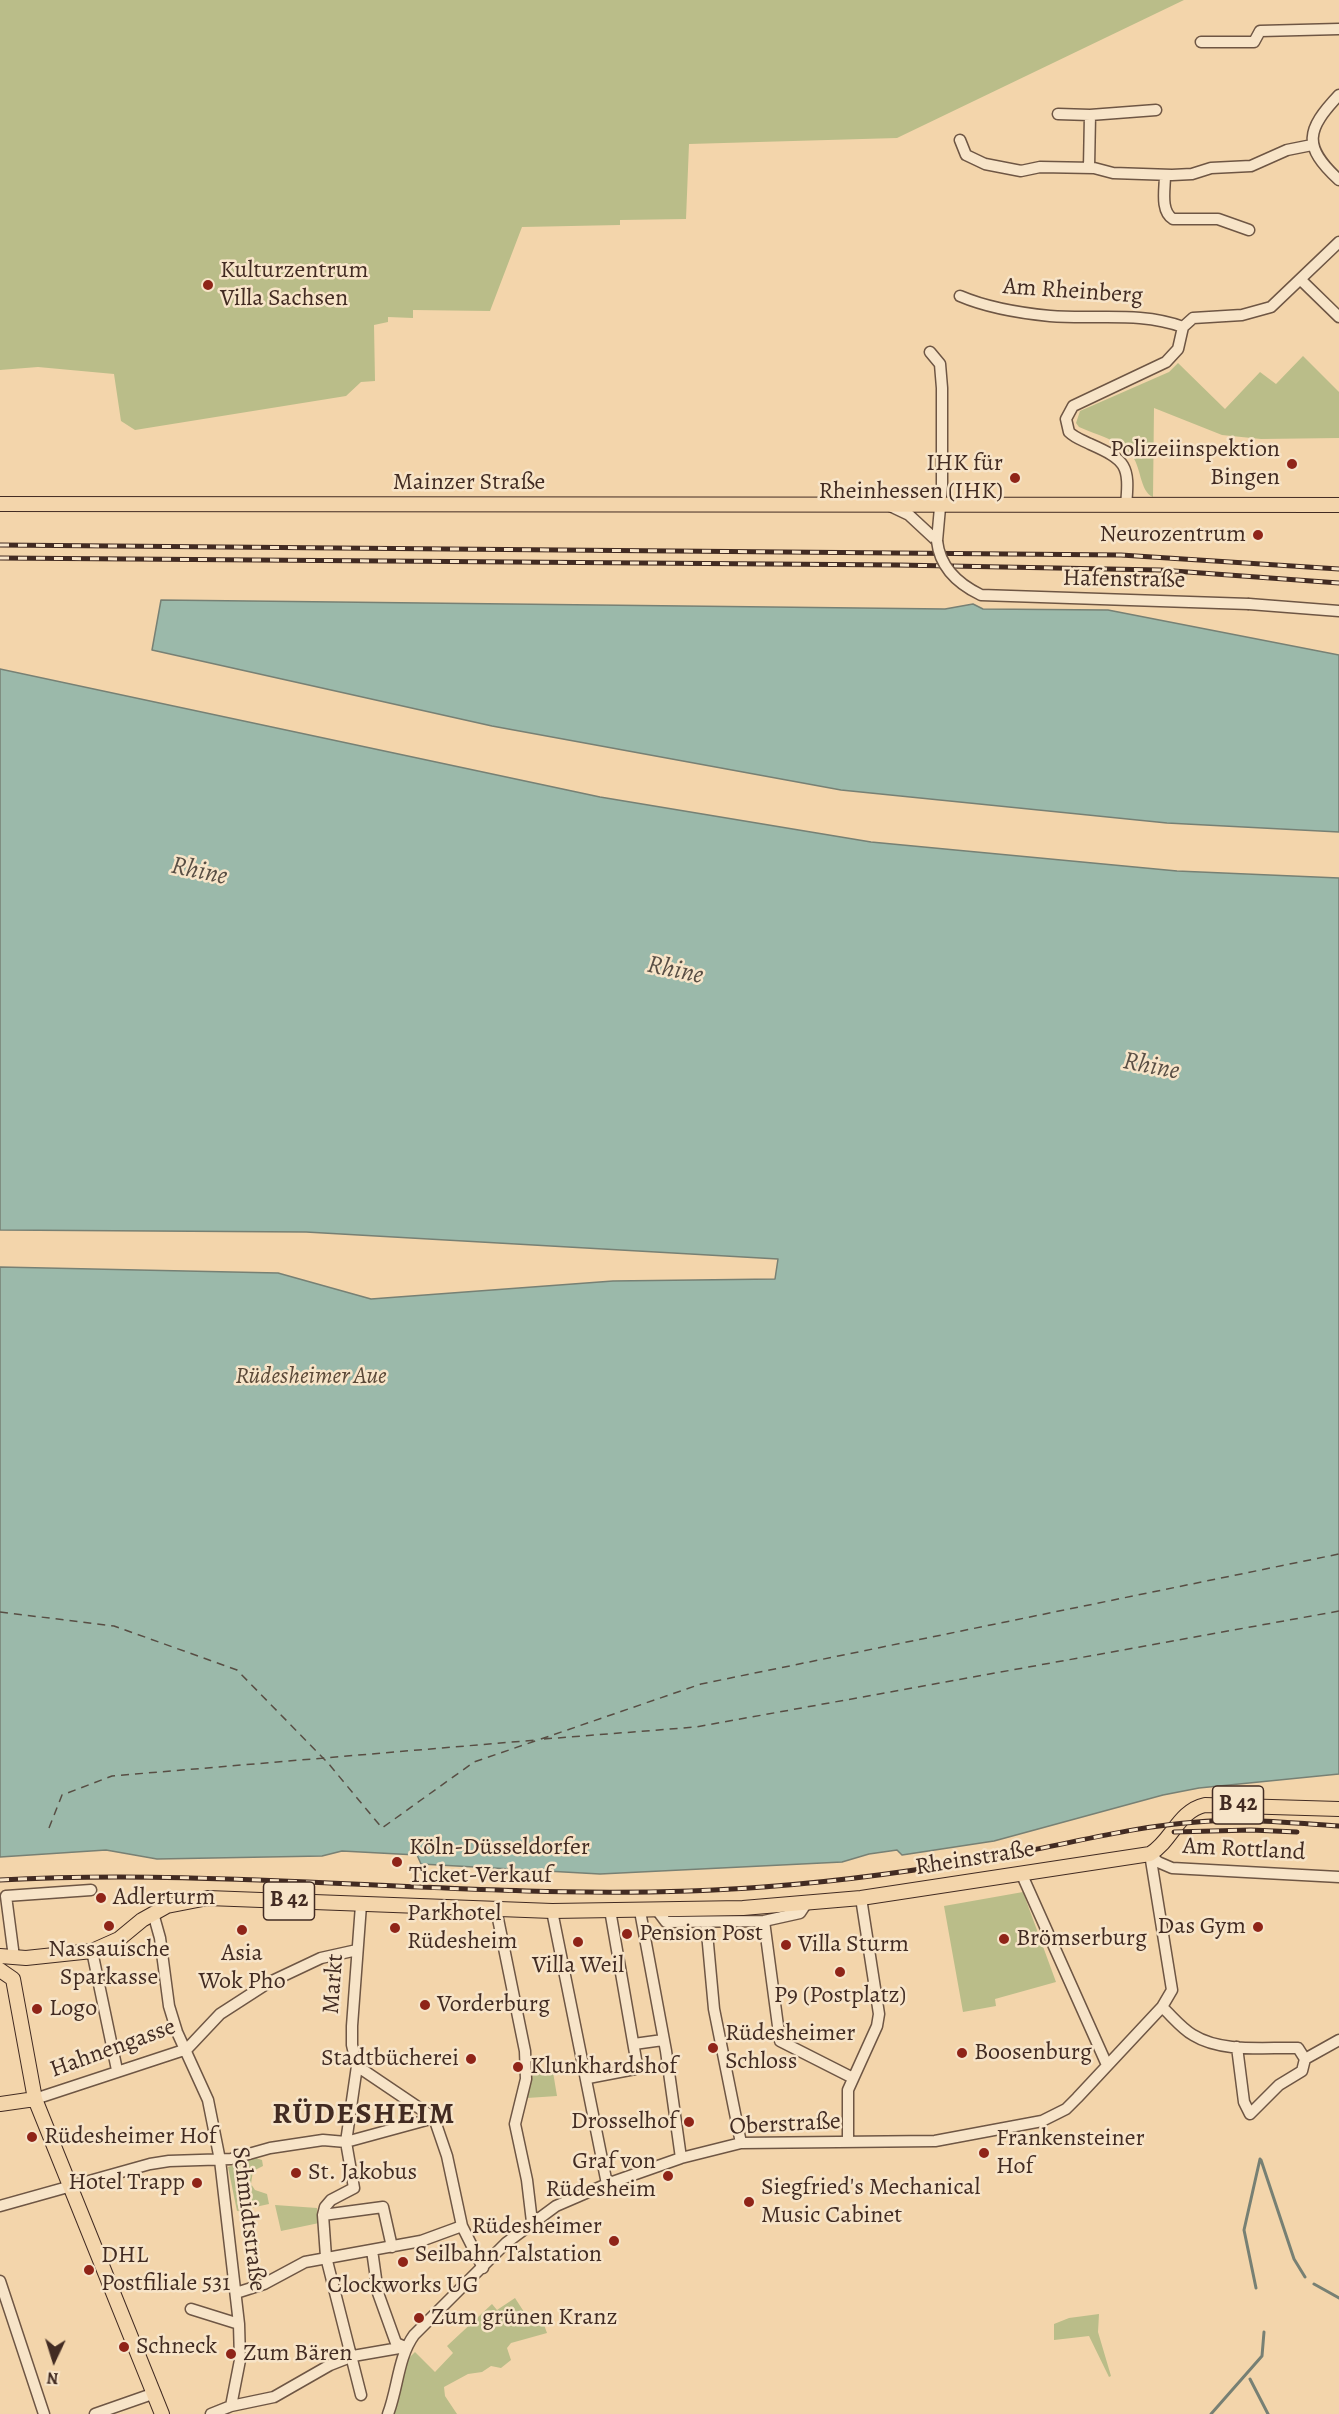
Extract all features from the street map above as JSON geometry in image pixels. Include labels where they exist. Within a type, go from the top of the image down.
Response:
[{"type":"main road","name":"Mainzer Straße","points":[[0,504],[1339,505]]},
{"type":"main road","name":"B 42","points":[[1150,1854],[1161,1846],[1183,1817],[1198,1807],[1227,1804],[1335,1807]]},
{"type":"main road","name":"Rheinstraße","points":[[13,1957],[92,1951],[119,1940],[153,1914],[177,1903],[208,1898],[552,1911],[640,1911],[806,1904],[1022,1875],[1150,1854]]},
{"type":"main road","points":[[13,1957],[16,1968],[13,1979],[35,2099],[162,2414]]},
{"type":"main road","points":[[0,1970],[13,1979]]},
{"type":"main road","points":[[0,2104],[35,2099]]},
{"type":"street","points":[[1201,42],[1254,42],[1260,31],[1339,30]]},
{"type":"street","points":[[1339,95],[1316,123],[1312,145],[1320,160],[1339,180]]},
{"type":"street","points":[[1058,114],[1090,115],[1156,110]]},
{"type":"street","points":[[1089,168],[1090,115]]},
{"type":"street","points":[[960,140],[966,155],[1004,168],[1021,171],[1040,167],[1089,168],[1113,174],[1165,175],[1192,174],[1211,168],[1251,166],[1287,150],[1312,145]]},
{"type":"street","points":[[1165,175],[1165,207],[1168,215],[1173,219],[1218,219],[1249,230]]},
{"type":"street","points":[[1126,505],[1128,478],[1124,464],[1107,451],[1073,436],[1066,426],[1068,413],[1073,406],[1166,362],[1178,349],[1183,327],[1193,318],[1264,310],[1278,302],[1339,243]]},
{"type":"street","points":[[1301,280],[1339,317]]},
{"type":"street","name":"Am Rheinberg","points":[[960,296],[983,306],[1050,316],[1156,319],[1183,327]]},
{"type":"street","points":[[930,352],[940,364],[942,388],[942,485],[939,504]]},
{"type":"street","name":"Hafenstraße","points":[[939,504],[938,551],[954,578],[966,588],[981,595],[1002,598],[1249,604],[1339,611]]},
{"type":"street","name":"Hafenstraße","points":[[888,506],[909,515],[937,541]]},
{"type":"street","name":"Am Rottland","points":[[1150,1854],[1158,1862],[1172,1868],[1213,1868],[1339,1877]]},
{"type":"street","name":"Oberstraße","points":[[405,2347],[424,2324],[506,2243],[532,2222],[556,2206],[607,2184],[681,2158],[741,2143],[936,2141],[1042,2121],[1066,2109],[1162,2007],[1172,1990],[1150,1854]]},
{"type":"street","points":[[1022,1875],[1107,2066]]},
{"type":"street","points":[[13,1957],[6,1896],[91,1890]]},
{"type":"street","points":[[848,2142],[846,2104],[853,2078],[877,2026],[879,2014],[861,1898]]},
{"type":"street","name":"Rheinstraße","points":[[657,1910],[666,1922],[764,1921],[801,1913],[806,1904]]},
{"type":"street","name":"Markt","points":[[345,2142],[357,2066],[352,2045],[361,1905]]},
{"type":"street","points":[[496,1909],[525,2051],[526,2079],[515,2124],[527,2180],[532,2222]]},
{"type":"street","points":[[588,2078],[635,2069],[638,2066],[610,1910]]},
{"type":"street","points":[[552,1911],[588,2078],[607,2184]]},
{"type":"street","points":[[640,1911],[681,2158]]},
{"type":"street","name":"Schmidtstraße","points":[[153,1914],[160,1938],[169,2006],[177,2032],[187,2049],[208,2100],[220,2160],[239,2324],[240,2360],[231,2406]]},
{"type":"street","points":[[764,1921],[780,2041],[853,2078]]},
{"type":"street","points":[[706,1922],[714,2009],[741,2143]]},
{"type":"street","name":"Hahnengasse","points":[[35,2099],[117,2070],[187,2049],[220,2014],[268,1983],[321,1958],[357,1950]]},
{"type":"street","points":[[92,1951],[117,2070]]},
{"type":"street","points":[[1162,2007],[1196,2036],[1214,2043],[1298,2048],[1305,2059],[1302,2071],[1279,2085],[1250,2114],[1244,2102],[1237,2046]]},
{"type":"street","points":[[634,2044],[663,2040]]},
{"type":"street","points":[[1305,2059],[1339,2040]]},
{"type":"street","points":[[357,2066],[434,2118],[447,2156],[462,2226],[483,2268]]},
{"type":"street","points":[[0,2206],[68,2185],[169,2161],[220,2160],[322,2140],[345,2142],[434,2118]]},
{"type":"street","points":[[345,2142],[354,2188],[331,2200],[325,2207],[323,2215],[326,2257],[353,2356],[351,2362],[361,2395]]},
{"type":"street","points":[[323,2215],[383,2208],[392,2247]]},
{"type":"street","points":[[236,2293],[264,2284],[305,2262],[421,2241],[462,2226]]},
{"type":"street","points":[[372,2250],[378,2293],[387,2321],[396,2343],[405,2347]]},
{"type":"street","points":[[0,2281],[44,2414]]},
{"type":"street","name":"Schmidtstraße","points":[[191,2309],[239,2324]]},
{"type":"street","points":[[211,2414],[231,2406],[274,2397],[330,2365],[353,2356],[405,2347]]},
{"type":"street","points":[[388,2414],[399,2379],[405,2347]]},
{"type":"street","points":[[95,2414],[154,2393]]},
{"type":"green space","points":[[0,0],[1184,0],[897,138],[689,144],[686,219],[620,220],[620,225],[522,227],[490,311],[413,310],[413,318],[388,317],[388,322],[374,325],[375,381],[361,382],[346,396],[135,430],[121,421],[114,374],[38,367],[0,370]]},
{"type":"green space","points":[[1303,356],[1339,392],[1339,438],[1261,439],[1222,435],[1154,408],[1153,497],[1145,489],[1134,458],[1125,448],[1079,427],[1076,423],[1080,411],[1169,372],[1178,363],[1225,409],[1260,372],[1276,384]]},
{"type":"green space","points":[[1023,1892],[1056,1982],[995,1999],[996,2006],[963,2012],[944,1906]]},
{"type":"green space","points":[[553,2072],[557,2096],[527,2098],[530,2073]]},
{"type":"green space","points":[[256,2158],[262,2160],[263,2166],[253,2171],[251,2184],[255,2190],[267,2194],[269,2204],[237,2211],[228,2167]]},
{"type":"green space","points":[[275,2205],[317,2208],[319,2223],[281,2231]]},
{"type":"green space","points":[[515,2298],[528,2318],[540,2314],[547,2333],[511,2343],[507,2348],[511,2360],[501,2368],[491,2366],[482,2372],[468,2374],[444,2387],[445,2396],[457,2414],[392,2414],[407,2360],[415,2352],[435,2372],[453,2353],[447,2346],[492,2304],[497,2310]]},
{"type":"green space","points":[[1099,2314],[1098,2332],[1111,2376],[1109,2377],[1089,2336],[1054,2340],[1054,2324],[1069,2318]]},
{"type":"water","points":[[161,600],[945,609],[973,604],[983,609],[1108,610],[1339,655],[1339,832],[1167,823],[841,790],[492,726],[152,650]]},
{"type":"water","name":"Rhine","points":[[0,669],[600,797],[871,842],[1177,871],[1339,878],[1339,1774],[1199,1788],[1163,1795],[994,1841],[902,1855],[897,1850],[869,1854],[842,1862],[600,1874],[421,1864],[417,1855],[342,1851],[322,1856],[157,1859],[106,1850],[0,1857],[0,1267],[278,1273],[371,1299],[613,1281],[775,1279],[778,1259],[306,1232],[0,1230]]},
{"type":"waterway","points":[[1256,2288],[1244,2230],[1260,2159]]},
{"type":"waterway","points":[[1261,2160],[1294,2259],[1305,2277]]},
{"type":"waterway","points":[[1314,2284],[1339,2298]]},
{"type":"waterway","points":[[1211,2414],[1262,2356],[1264,2332]]},
{"type":"waterway","points":[[1250,2379],[1268,2414]]},
{"type":"ferry route","points":[[0,1612],[114,1626],[237,1670],[328,1763],[382,1828],[474,1762],[701,1684],[1339,1554]]},
{"type":"ferry route","points":[[544,1739],[696,1727],[1339,1611]]},
{"type":"ferry route","points":[[49,1828],[62,1795],[112,1776],[536,1740]]},
{"type":"railway","points":[[0,545],[1121,555],[1339,569]]},
{"type":"railway","points":[[0,558],[898,565],[1160,570],[1339,583]]},
{"type":"railway","points":[[0,1880],[95,1877],[191,1878],[572,1892],[668,1892],[763,1887],[887,1874],[1174,1824],[1250,1821],[1339,1826]]},
{"type":"railway","points":[[1174,1832],[1251,1830],[1297,1832]]},
{"type":"place","name":"Kulturzentrum Villa Sachsen","points":[[208,285]]},
{"type":"place","name":"Polizeiinspektion Bingen","points":[[1292,464]]},
{"type":"place","name":"IHK für Rheinhessen (IHK)","points":[[1015,478]]},
{"type":"place","name":"Neurozentrum","points":[[1258,535]]},
{"type":"place","name":"Köln-Düsseldorfer Ticket-Verkauf","points":[[397,1862]]},
{"type":"place","name":"Adlerturm","points":[[101,1898]]},
{"type":"place","name":"Nassauische Sparkasse","points":[[109,1926]]},
{"type":"place","name":"Das Gym","points":[[1258,1927]]},
{"type":"place","name":"Parkhotel Rüdesheim","points":[[395,1928]]},
{"type":"place","name":"Asia Wok Pho","points":[[242,1930]]},
{"type":"place","name":"Pension Post","points":[[627,1934]]},
{"type":"place","name":"Brömserburg","points":[[1004,1939]]},
{"type":"place","name":"Villa Weil","points":[[578,1942]]},
{"type":"place","name":"Villa Sturm","points":[[786,1945]]},
{"type":"place","name":"P9 (Postplatz)","points":[[840,1972]]},
{"type":"place","name":"Vorderburg","points":[[425,2005]]},
{"type":"place","name":"Logo","points":[[37,2009]]},
{"type":"place","name":"Rüdesheimer Schloss","points":[[713,2048]]},
{"type":"place","name":"Boosenburg","points":[[962,2053]]},
{"type":"place","name":"Stadtbücherei","points":[[471,2059]]},
{"type":"place","name":"Klunkhardshof","points":[[518,2067]]},
{"type":"place","name":"Drosselhof","points":[[689,2122]]},
{"type":"place","name":"Rüdesheimer Hof","points":[[32,2137]]},
{"type":"place","name":"Frankensteiner Hof","points":[[984,2153]]},
{"type":"place","name":"St. Jakobus","points":[[296,2173]]},
{"type":"place","name":"Graf von Rüdesheim","points":[[668,2176]]},
{"type":"place","name":"Hotel Trapp","points":[[197,2183]]},
{"type":"place","name":"Siegfried's Mechanical Music Cabinet","points":[[749,2202]]},
{"type":"place","name":"Rüdesheimer Seilbahn Talstation","points":[[614,2241]]},
{"type":"place","name":"Clockworks UG","points":[[403,2262]]},
{"type":"place","name":"DHL Postfiliale 531","points":[[89,2270]]},
{"type":"place","name":"Zum grünen Kranz","points":[[419,2318]]},
{"type":"place","name":"Schneck","points":[[124,2347]]},
{"type":"place","name":"Zum Bären","points":[[231,2354]]},
{"type":"district","name":"RÜDESHEIM","points":[[364,2116]]},
{"type":"park label","name":"Rüdesheimer Aue","points":[[311,1377]]}]
